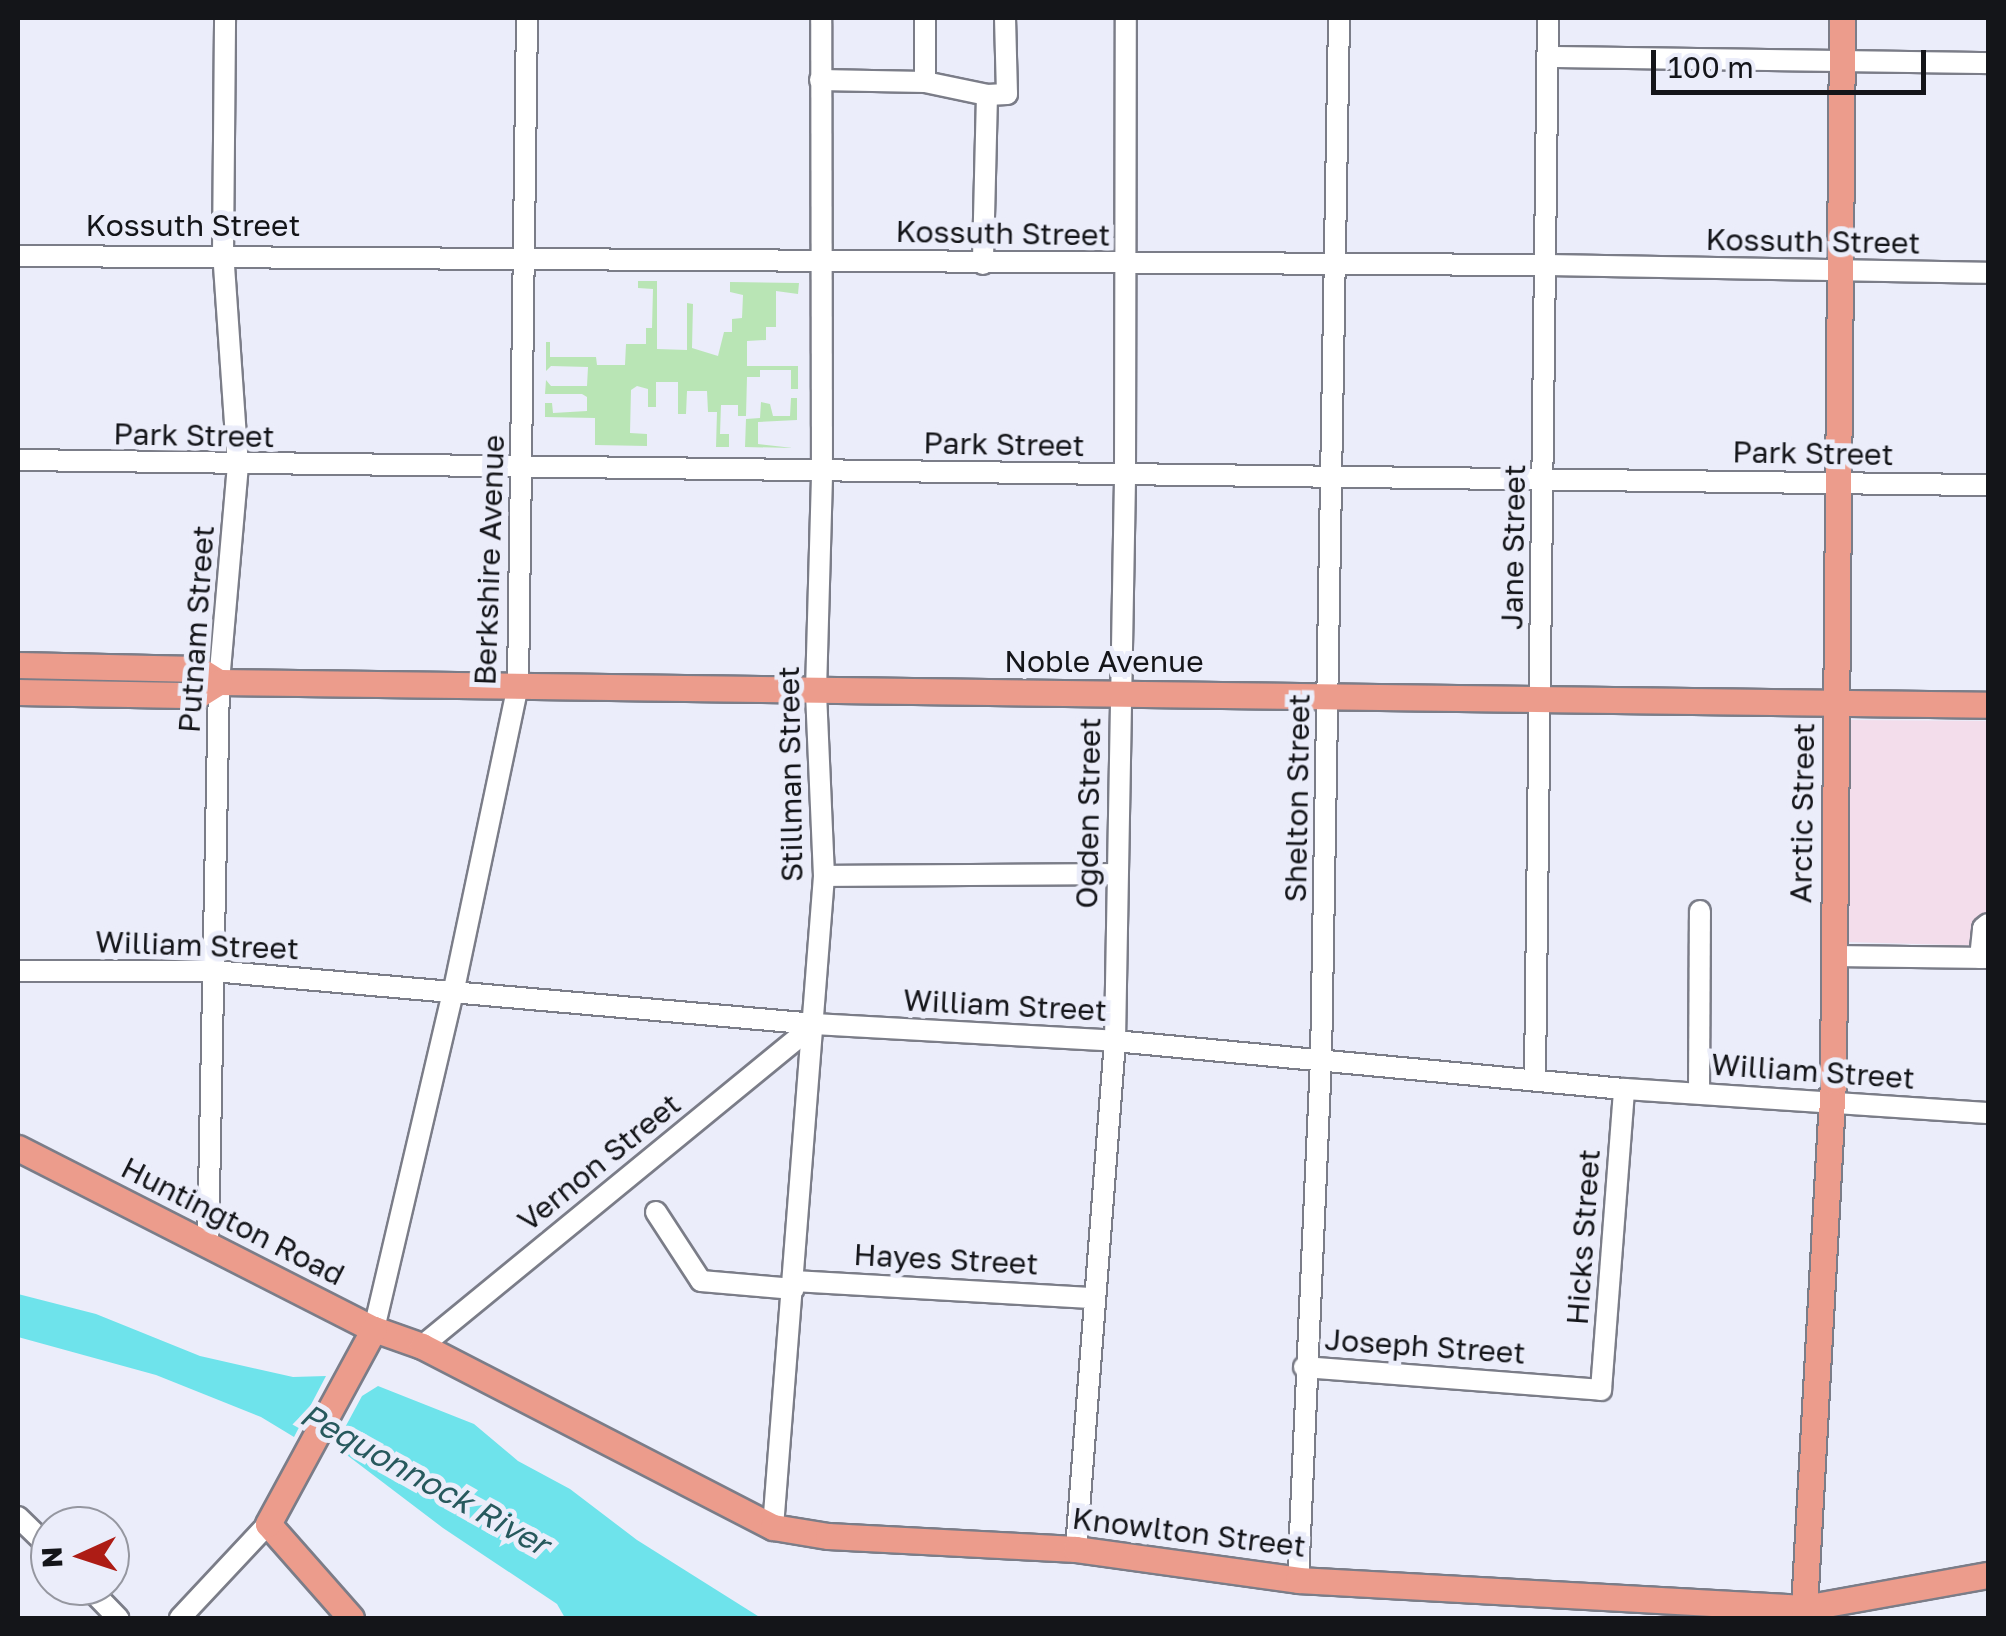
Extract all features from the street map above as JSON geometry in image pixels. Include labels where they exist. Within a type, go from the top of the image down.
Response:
[{"type":"main road","name":"Arctic Street","points":[[1804,1608],[1832,1104],[1842,18]]},
{"type":"main road","name":"Noble Avenue","points":[[18,665],[198,668],[219,682]]},
{"type":"main road","name":"Noble Avenue","points":[[18,692],[198,695],[219,682],[1988,704]]},
{"type":"main road","name":"Huntington Road","points":[[18,1148],[208,1245],[368,1340],[422,1346]]},
{"type":"main road","points":[[351,1618],[274,1513],[368,1340]]},
{"type":"main road","name":"Knowlton Street","points":[[422,1346],[773,1527],[828,1536],[1076,1549],[1298,1580],[1804,1608],[1988,1575]]},
{"type":"street","name":"Putnam Street","points":[[208,1245],[219,682],[238,466],[223,254],[225,18]]},
{"type":"street","name":"Berkshire Avenue","points":[[368,1340],[454,989],[518,686],[527,18]]},
{"type":"street","name":"Stillman Street","points":[[773,1527],[795,1285],[824,876],[816,691],[822,470],[820,18]]},
{"type":"street","points":[[924,18],[925,82]]},
{"type":"street","points":[[820,80],[925,82],[1007,94],[1004,18]]},
{"type":"street","name":"Ogden Street","points":[[1076,1549],[1115,1042],[1125,477],[1126,18]]},
{"type":"street","name":"Shelton Street","points":[[1298,1580],[1304,1367],[1321,1060],[1334,479],[1338,18]]},
{"type":"street","name":"Jane Street","points":[[1535,1078],[1548,18]]},
{"type":"street","points":[[1548,57],[1988,63]]},
{"type":"street","points":[[983,264],[987,94]]},
{"type":"street","name":"Kossuth Street","points":[[18,256],[223,254],[983,264],[1544,265],[1988,273]]},
{"type":"street","name":"Park Street","points":[[18,460],[1125,477],[1988,484]]},
{"type":"street","points":[[824,876],[1116,874]]},
{"type":"street","points":[[1699,1093],[1700,910]]},
{"type":"street","points":[[1834,956],[1984,958],[1982,928],[1988,924]]},
{"type":"street","name":"William Street","points":[[18,971],[213,971],[454,989],[815,1024],[1115,1042],[1624,1089],[1988,1114]]},
{"type":"street","name":"Vernon Street","points":[[422,1346],[815,1024]]},
{"type":"street","name":"Hicks Street","points":[[1601,1390],[1624,1089]]},
{"type":"street","name":"Hayes Street","points":[[656,1212],[684,1249],[700,1281],[1094,1298]]},
{"type":"street","name":"Joseph Street","points":[[1304,1367],[1601,1390]]},
{"type":"street","points":[[180,1618],[274,1513]]},
{"type":"shaded area","points":[[1851,720],[1988,721],[1988,946],[1847,942]]},
{"type":"green space","points":[[638,281],[657,281],[657,349],[687,350],[687,303],[693,304],[692,348],[718,356],[724,332],[732,332],[732,319],[742,318],[743,295],[730,292],[730,282],[799,283],[798,294],[776,291],[776,327],[766,327],[766,340],[747,341],[747,366],[798,366],[798,389],[791,389],[791,370],[760,370],[760,377],[747,377],[746,416],[738,416],[738,405],[721,405],[720,434],[729,434],[729,447],[716,447],[717,412],[708,412],[707,391],[687,391],[686,414],[678,414],[678,382],[656,382],[656,407],[648,407],[648,389],[637,386],[631,390],[630,433],[647,434],[647,446],[595,445],[595,418],[545,417],[545,403],[552,403],[553,413],[587,411],[587,397],[582,394],[545,394],[546,380],[551,386],[587,386],[588,367],[551,366],[546,371],[546,342],[550,342],[550,357],[596,357],[597,365],[625,365],[626,344],[646,344],[646,328],[652,328],[653,289],[638,288]]},
{"type":"green space","points":[[791,398],[797,398],[797,420],[758,422],[758,444],[793,448],[745,447],[746,419],[760,418],[761,402],[770,404],[773,416],[790,416]]},
{"type":"water","points":[[18,1294],[96,1314],[200,1356],[293,1377],[326,1376],[294,1437],[261,1417],[156,1375],[18,1337]]},
{"type":"water","name":"Pequonnock River","points":[[378,1386],[474,1424],[518,1461],[570,1489],[637,1540],[761,1618],[565,1618],[557,1604],[443,1528],[335,1446],[362,1396]]}]
